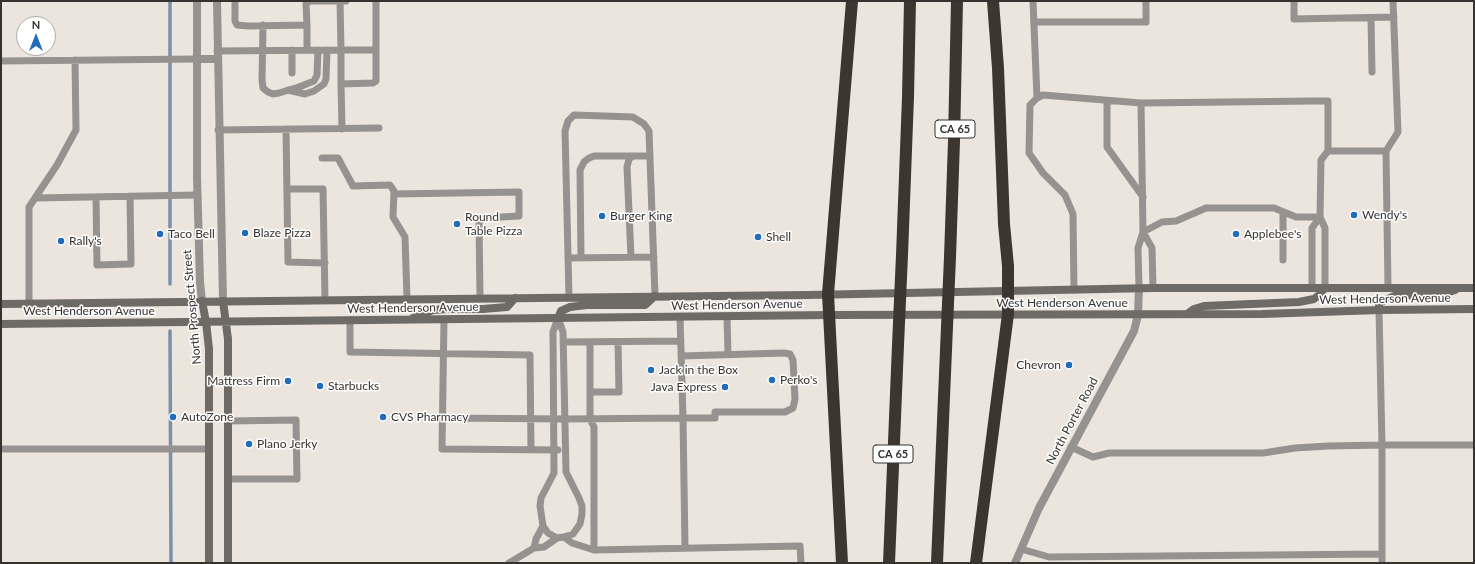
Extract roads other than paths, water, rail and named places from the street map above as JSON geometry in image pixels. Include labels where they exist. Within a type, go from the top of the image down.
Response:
[{"type":"highway","points":[[842,563],[828,294],[852,1]]},
{"type":"highway","name":"CA 65","points":[[889,563],[908,97],[910,1]]},
{"type":"highway","name":"CA 65","points":[[937,563],[950,257],[957,1]]},
{"type":"highway","points":[[976,563],[1008,314],[1008,266],[1004,224],[998,68],[993,1]]},
{"type":"main road","name":"West Henderson Avenue","points":[[1,304],[1008,292],[1139,288],[1474,288]]},
{"type":"main road","points":[[1186,314],[1194,309],[1204,306],[1299,302],[1314,299],[1319,296],[1325,288]]},
{"type":"main road","points":[[1379,310],[1379,303],[1394,296],[1443,294],[1461,288]]},
{"type":"main road","points":[[558,318],[561,311],[570,307],[587,305],[646,305],[655,296]]},
{"type":"main road","points":[[409,320],[433,310],[507,307],[515,298]]},
{"type":"main road","name":"North Prospect Street","points":[[202,301],[209,349],[209,563]]},
{"type":"main road","points":[[223,301],[227,322],[228,339],[228,563]]},
{"type":"main road","name":"West Henderson Avenue","points":[[1,324],[1008,314],[1262,314],[1379,310],[1474,309]]},
{"type":"street","name":"North Prospect Street","points":[[197,1],[197,195],[202,301]]},
{"type":"street","points":[[217,1],[218,130],[223,301]]},
{"type":"street","points":[[196,59],[217,55]]},
{"type":"street","name":"North Porter Road","points":[[1015,563],[1039,508],[1134,331],[1138,314],[1139,288]]},
{"type":"lane","points":[[235,1],[235,21],[237,25],[307,25]]},
{"type":"lane","points":[[307,50],[306,4],[310,1],[346,1]]},
{"type":"lane","points":[[340,1],[342,129]]},
{"type":"lane","points":[[341,84],[373,83],[376,81],[376,1]]},
{"type":"lane","points":[[1033,1],[1037,98]]},
{"type":"lane","points":[[1034,22],[1146,22],[1146,1]]},
{"type":"lane","points":[[1294,1],[1294,19],[1394,18]]},
{"type":"lane","points":[[1388,287],[1386,151],[1398,132],[1394,1]]},
{"type":"lane","points":[[1371,18],[1372,72]]},
{"type":"lane","points":[[264,26],[262,80],[263,88],[268,92],[273,94],[299,87],[314,80],[317,76],[318,50]]},
{"type":"lane","points":[[217,55],[264,50],[376,50]]},
{"type":"lane","points":[[292,50],[292,73]]},
{"type":"lane","points":[[288,90],[305,94],[314,91],[324,84],[326,79],[327,50]]},
{"type":"lane","points":[[1,61],[196,59]]},
{"type":"lane","points":[[29,304],[29,207],[57,165],[76,130],[75,60]]},
{"type":"lane","points":[[1074,290],[1073,214],[1065,195],[1043,173],[1029,154],[1030,105],[1037,98],[1043,95],[1141,104],[1328,101],[1328,151],[1321,160],[1320,217],[1325,228],[1325,288]]},
{"type":"lane","points":[[1107,101],[1107,147],[1143,197]]},
{"type":"lane","points":[[1139,288],[1138,248],[1143,232],[1141,104]]},
{"type":"lane","points":[[569,297],[565,131],[568,121],[574,115],[633,117],[644,124],[649,131],[655,296]]},
{"type":"lane","points":[[218,130],[379,128]]},
{"type":"lane","points":[[286,129],[288,262],[325,263]]},
{"type":"lane","points":[[1328,151],[1386,151]]},
{"type":"lane","points":[[581,258],[580,170],[584,162],[588,158],[594,156],[650,156]]},
{"type":"lane","points":[[631,257],[627,168],[629,159],[633,156]]},
{"type":"lane","points":[[322,158],[338,158],[353,186],[390,185],[394,194],[393,217],[405,236],[407,299]]},
{"type":"lane","points":[[287,189],[323,189],[325,300]]},
{"type":"lane","points":[[394,194],[519,192],[519,216],[484,218],[479,221],[480,298]]},
{"type":"lane","points":[[35,198],[197,195]]},
{"type":"lane","points":[[96,197],[96,265],[131,264],[130,196]]},
{"type":"lane","points":[[1143,232],[1162,222],[1176,221],[1206,208],[1274,208],[1296,217],[1320,217]]},
{"type":"lane","points":[[1283,212],[1283,260]]},
{"type":"lane","points":[[1312,288],[1312,228],[1320,217]]},
{"type":"lane","points":[[1143,232],[1152,248],[1153,288]]},
{"type":"lane","points":[[568,258],[654,257]]},
{"type":"lane","points":[[1379,310],[1382,445],[1382,563]]},
{"type":"lane","points":[[680,317],[685,548]]},
{"type":"lane","points":[[727,317],[728,354]]},
{"type":"lane","points":[[509,563],[534,548],[544,547],[561,537],[573,534],[580,524],[582,514],[582,506],[579,498],[566,472],[563,332],[558,318]]},
{"type":"lane","points":[[558,318],[553,332],[554,473],[541,498],[540,506],[543,526],[548,533],[561,537],[572,544],[594,550],[800,546],[801,563]]},
{"type":"lane","points":[[444,319],[442,449],[565,450]]},
{"type":"lane","points":[[350,320],[350,352],[530,355],[531,450]]},
{"type":"lane","points":[[563,342],[590,343],[681,341]]},
{"type":"lane","points":[[590,392],[619,392],[618,342]]},
{"type":"lane","points":[[590,343],[590,419],[594,427],[594,550]]},
{"type":"lane","points":[[442,418],[715,418],[715,412],[784,412],[793,408],[795,399],[794,360],[790,354],[681,356]]},
{"type":"lane","points":[[228,421],[296,420],[297,479],[228,479]]},
{"type":"lane","points":[[1071,447],[1093,457],[1109,453],[1263,453],[1301,448],[1382,445],[1474,445]]},
{"type":"lane","points":[[1,449],[209,449]]},
{"type":"lane","points":[[534,548],[536,539],[543,526]]},
{"type":"lane","points":[[1021,548],[1049,557],[1382,554]]},
{"type":"waterway","points":[[170,1],[170,284]]},
{"type":"waterway","points":[[170,331],[171,563]]},
{"type":"place","name":"Wendy's","points":[[1354,215]]},
{"type":"place","name":"Burger King","points":[[602,216]]},
{"type":"place","name":"Round Table Pizza","points":[[457,224]]},
{"type":"place","name":"Blaze Pizza","points":[[245,233]]},
{"type":"place","name":"Taco Bell","points":[[160,234]]},
{"type":"place","name":"Applebee's","points":[[1236,234]]},
{"type":"place","name":"Shell","points":[[758,237]]},
{"type":"place","name":"Rally's","points":[[61,241]]},
{"type":"place","name":"Chevron","points":[[1069,365]]},
{"type":"place","name":"Jack in the Box","points":[[651,370]]},
{"type":"place","name":"Perko's","points":[[772,380]]},
{"type":"place","name":"Mattress Firm","points":[[288,381]]},
{"type":"place","name":"Starbucks","points":[[320,386]]},
{"type":"place","name":"Java Express","points":[[725,387]]},
{"type":"place","name":"AutoZone","points":[[173,417]]},
{"type":"place","name":"CVS Pharmacy","points":[[383,417]]},
{"type":"place","name":"Plano Jerky","points":[[249,444]]}]
